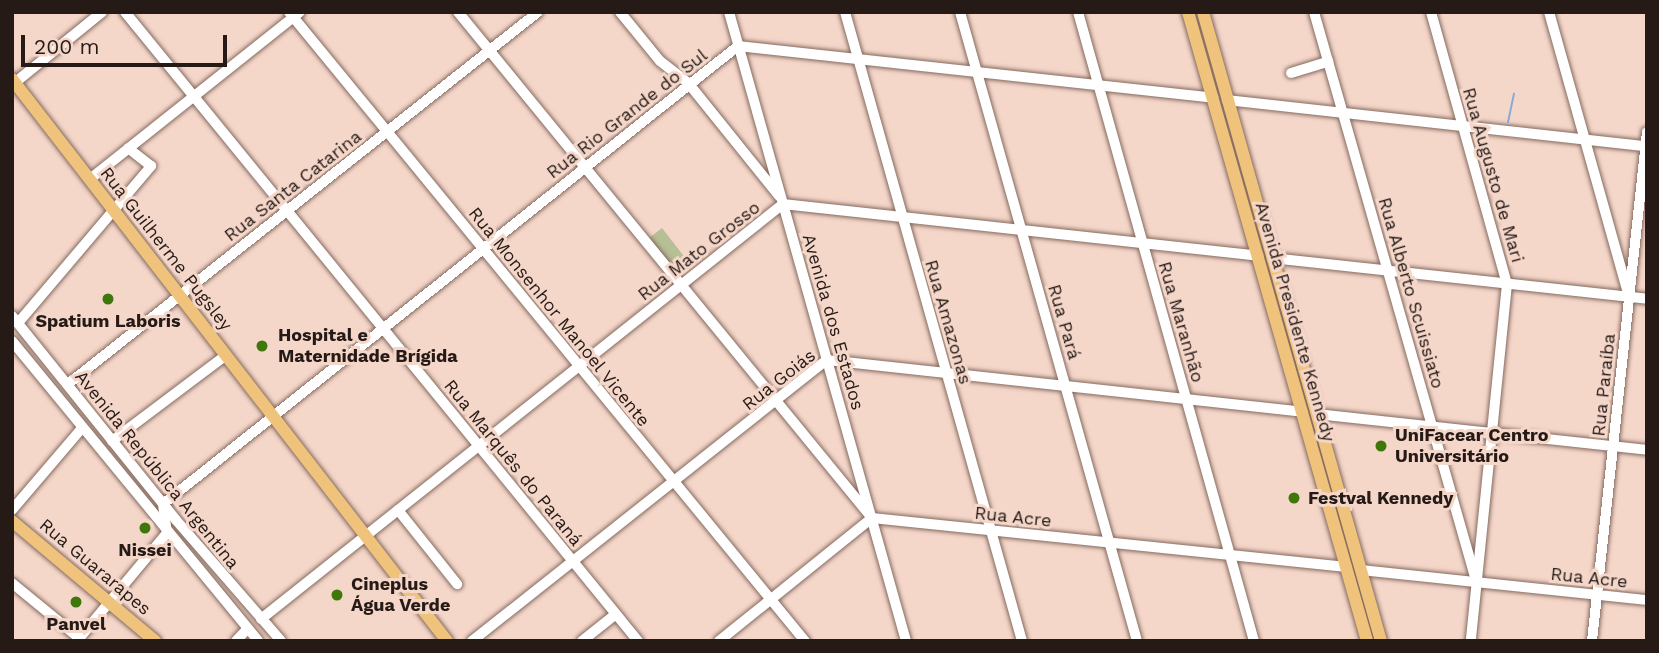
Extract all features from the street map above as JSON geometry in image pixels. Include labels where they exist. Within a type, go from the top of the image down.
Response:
[{"type":"main road","name":"Avenida Presidente Kennedy","points":[[1188,12],[1346,567],[1381,641]]},
{"type":"main road","name":"Avenida Presidente Kennedy","points":[[1203,12],[1360,570],[1367,641]]},
{"type":"main road","name":"Rua Guilherme Pugsley","points":[[13,82],[447,641]]},
{"type":"main road","points":[[1280,335],[1294,336]]},
{"type":"main road","name":"Rua Guararapes","points":[[12,521],[155,641]]},
{"type":"street","points":[[13,82],[102,12]]},
{"type":"street","name":"Rua Marquês do Paraná","points":[[125,12],[638,641]]},
{"type":"street","points":[[458,12],[872,518],[719,641]]},
{"type":"street","name":"Rua Santa Catarina","points":[[68,384],[538,12]]},
{"type":"street","points":[[620,12],[660,61],[689,84],[782,202]]},
{"type":"street","name":"Avenida dos Estados","points":[[729,12],[906,641]]},
{"type":"street","name":"Rua Amazonas","points":[[845,12],[1022,641]]},
{"type":"street","name":"Rua Pará","points":[[960,12],[1137,641]]},
{"type":"street","name":"Rua Maranhão","points":[[1078,12],[1254,641]]},
{"type":"street","name":"Rua Alberto Scuissiato","points":[[1314,12],[1477,582]]},
{"type":"street","name":"Rua Augusto de Mari","points":[[1431,12],[1507,284],[1471,641]]},
{"type":"street","points":[[1549,12],[1629,297]]},
{"type":"street","points":[[90,179],[294,14]]},
{"type":"street","name":"Rua Monsenhor Manoel Vicente","points":[[294,14],[387,132],[804,641]]},
{"type":"street","points":[[738,46],[1213,98]]},
{"type":"street","name":"Rua Rio Grande do Sul","points":[[163,504],[738,46]]},
{"type":"street","points":[[1291,73],[1328,62]]},
{"type":"street","points":[[1227,100],[1646,146]]},
{"type":"street","name":"Rua Paraíba","points":[[1592,641],[1647,132]]},
{"type":"street","points":[[15,320],[151,166],[128,148]]},
{"type":"street","points":[[743,152],[756,156],[768,150]]},
{"type":"street","name":"Rua Mato Grosso","points":[[261,619],[782,202],[1258,256]]},
{"type":"street","points":[[1272,258],[1647,299]]},
{"type":"street","name":"Avenida República Argentina","points":[[15,320],[163,504],[281,641]]},
{"type":"street","name":"Avenida República Argentina","points":[[12,341],[258,641]]},
{"type":"street","points":[[113,441],[226,355]]},
{"type":"street","name":"Rua Goiás","points":[[472,641],[827,360],[1302,412]]},
{"type":"street","points":[[1317,414],[1647,450]]},
{"type":"street","points":[[12,510],[82,428]]},
{"type":"street","points":[[12,583],[78,640],[167,533],[163,504]]},
{"type":"street","points":[[398,510],[457,584]]},
{"type":"street","name":"Rua Acre","points":[[872,518],[1346,567]]},
{"type":"street","name":"Rua Acre","points":[[1360,570],[1647,600]]},
{"type":"street","points":[[582,641],[616,614]]},
{"type":"street","points":[[236,641],[247,629]]},
{"type":"green space","points":[[662,228],[690,264],[677,274],[649,238]]},
{"type":"waterway","points":[[1508,122],[1514,94]]},
{"type":"place","name":"Spatium Laboris","points":[[108,299]]},
{"type":"place","name":"Hospital e Maternidade Brígida","points":[[262,346]]},
{"type":"place","name":"UniFacear Centro Universitário","points":[[1381,446]]},
{"type":"place","name":"Festval Kennedy","points":[[1294,498]]},
{"type":"place","name":"Nissei","points":[[145,528]]},
{"type":"place","name":"Cineplus Água Verde","points":[[337,595]]},
{"type":"place","name":"Panvel","points":[[76,602]]}]
